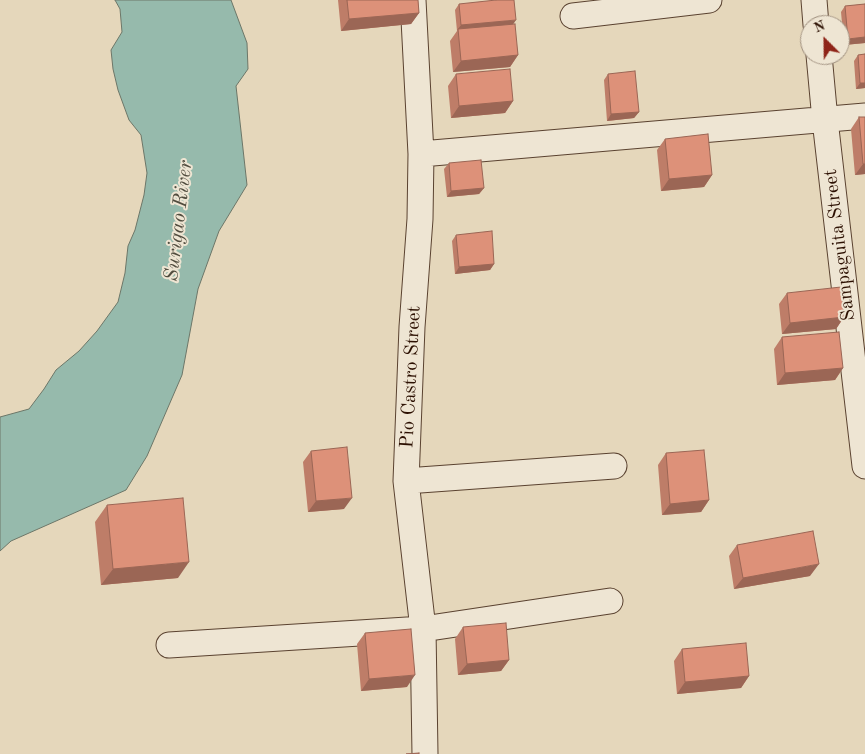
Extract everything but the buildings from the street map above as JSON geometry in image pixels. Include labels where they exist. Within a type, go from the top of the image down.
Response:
[{"type":"street","name":"Pio Castro Street","points":[[413,0],[421,154],[420,219],[412,327],[406,481],[423,629],[417,754]]},
{"type":"street","points":[[573,16],[709,0]]},
{"type":"street","points":[[814,0],[815,15]]},
{"type":"street","name":"Sampaguita Street","points":[[820,65],[865,466]]},
{"type":"street","points":[[421,154],[865,116]]},
{"type":"street","points":[[406,481],[614,466]]},
{"type":"street","points":[[169,645],[423,629],[610,600]]},
{"type":"water","name":"Surigao River","points":[[115,0],[231,0],[247,43],[248,69],[236,86],[247,185],[219,231],[198,289],[182,375],[147,456],[126,490],[11,541],[0,551],[0,417],[29,409],[56,370],[79,351],[97,331],[118,302],[125,273],[128,246],[135,230],[144,195],[147,173],[141,135],[129,120],[118,90],[113,69],[111,50],[122,32],[120,9]]}]
